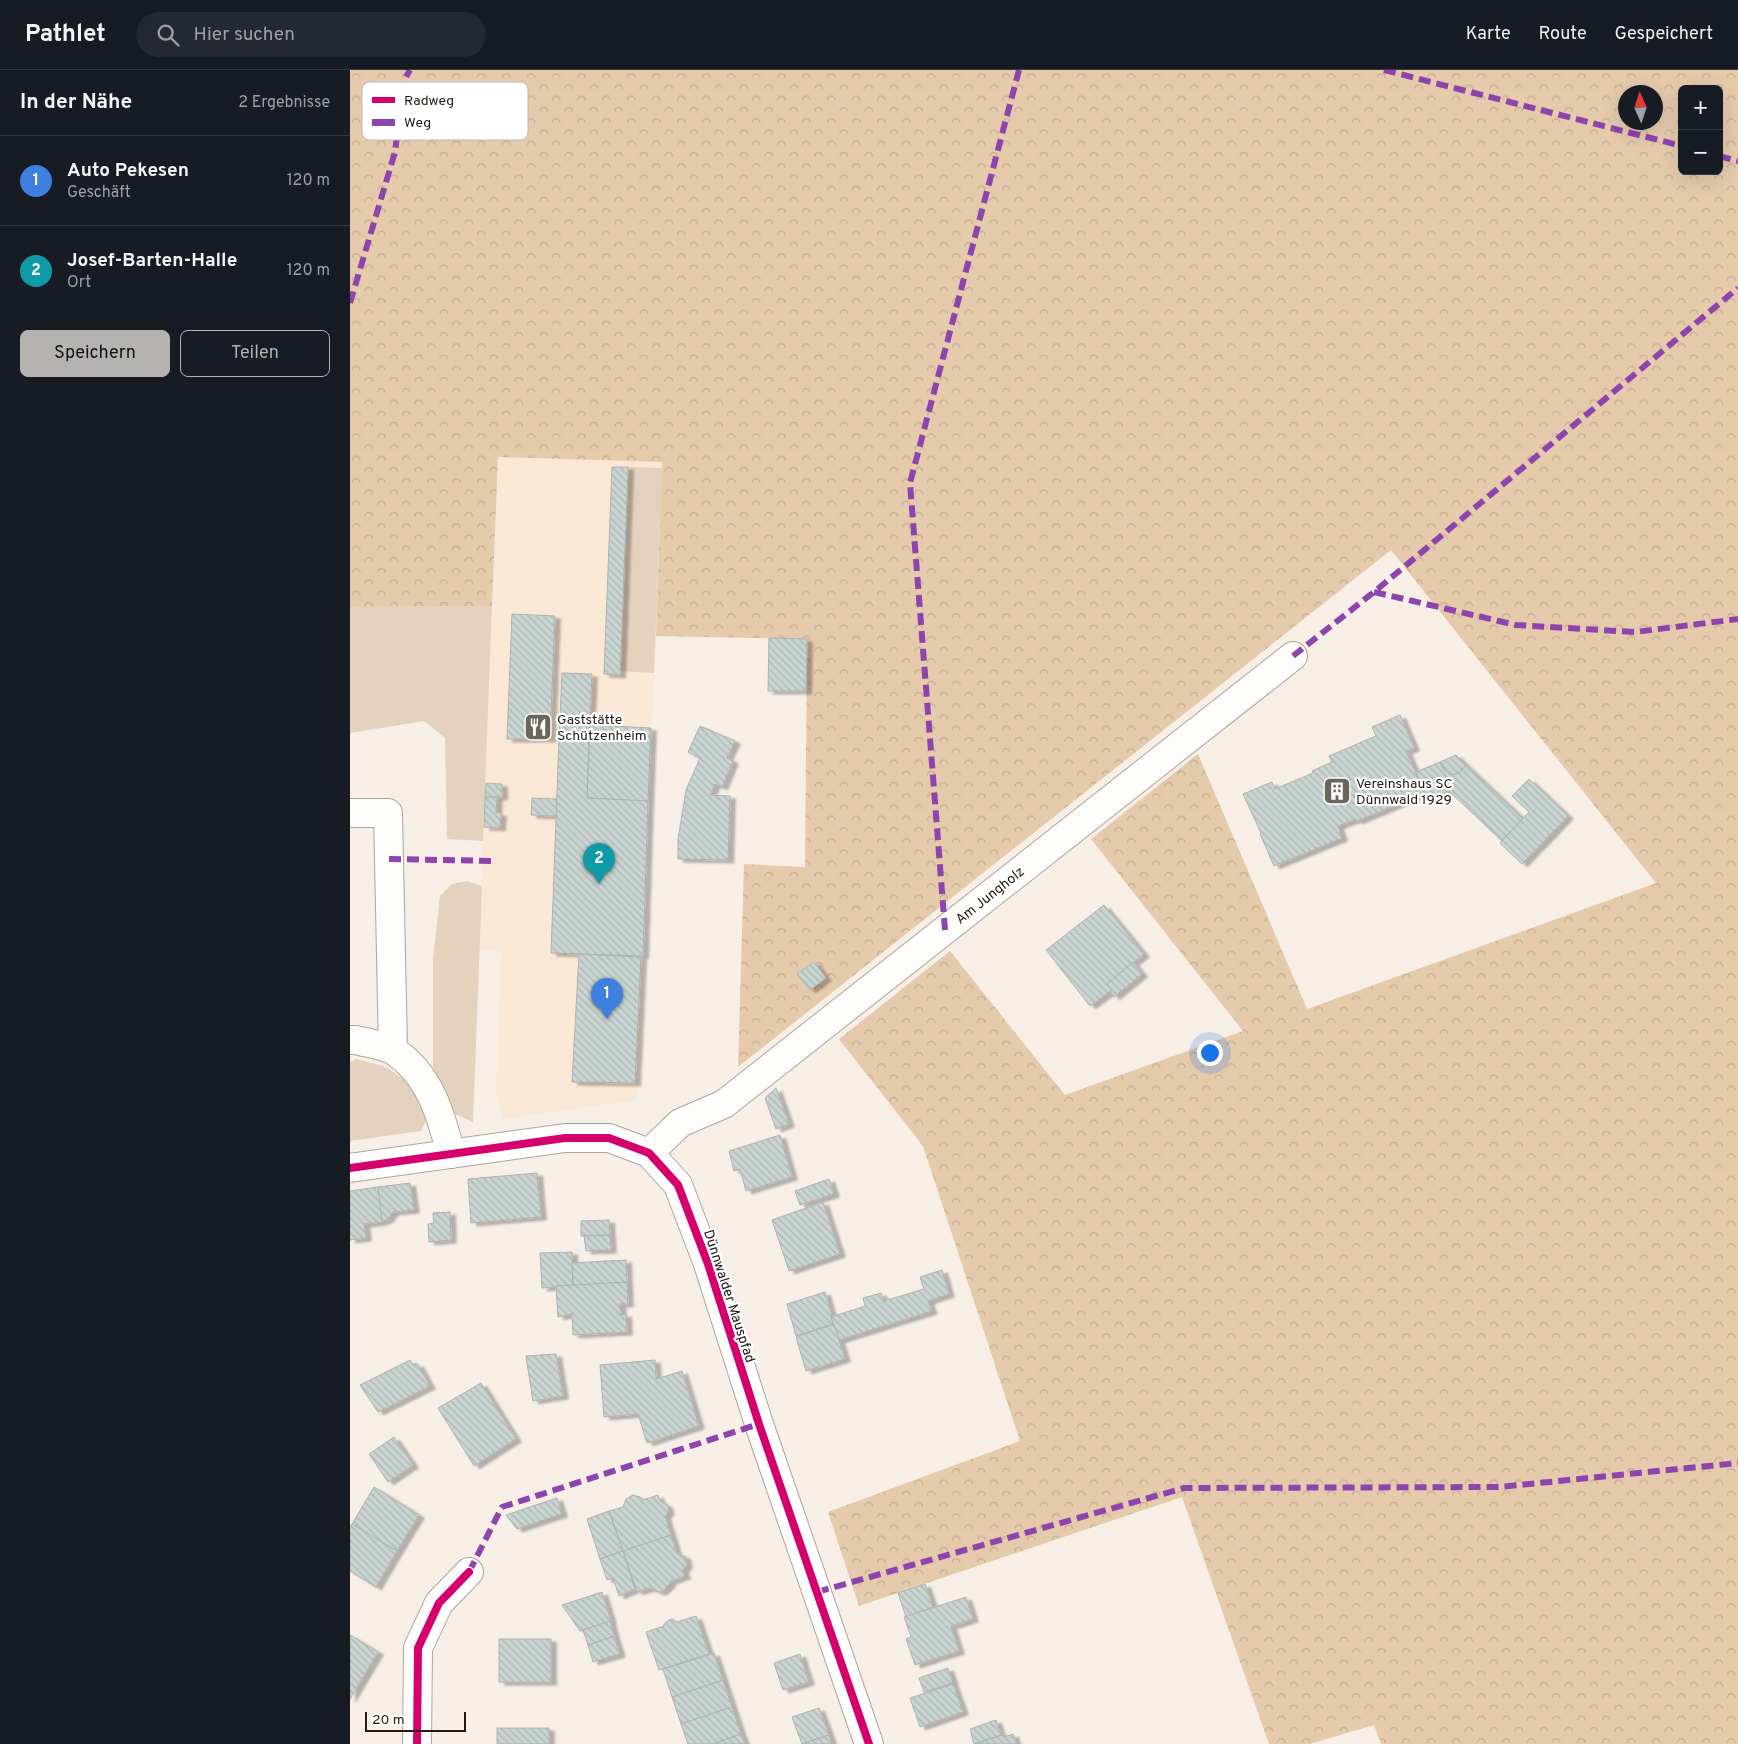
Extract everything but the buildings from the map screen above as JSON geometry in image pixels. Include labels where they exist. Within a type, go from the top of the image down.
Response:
[{"type":"street","name":"Am Jungholz","points":[[649,1153],[680,1123],[724,1104],[1293,656]]},
{"type":"street","points":[[350,814],[388,813],[393,1050]]},
{"type":"street","points":[[350,1040],[393,1050],[422,1076],[441,1116],[452,1154]]},
{"type":"street","name":"Dünnwalder Mauspfad","points":[[350,1168],[565,1138],[608,1138],[649,1153],[678,1184],[705,1255],[759,1424],[869,1744]]},
{"type":"street","points":[[417,1744],[418,1648],[439,1603],[469,1572]]},
{"type":"shaded area","points":[[498,457],[663,462],[637,1100],[503,1119],[496,1093],[501,951],[479,950]]},
{"type":"shaded area","points":[[628,467],[662,468],[654,673],[620,671]]},
{"type":"shaded area","points":[[492,606],[483,841],[447,839],[445,738],[424,721],[350,733],[350,607]]},
{"type":"shaded area","points":[[467,881],[482,886],[473,1122],[451,1112],[433,1069],[433,958],[440,896],[452,884]]},
{"type":"shaded area","points":[[356,1059],[383,1066],[411,1083],[427,1118],[421,1131],[350,1141],[350,1062]]},
{"type":"green space","points":[[350,70],[1738,70],[1738,1744],[1381,1744],[1374,1725],[1310,1744],[1269,1744],[1182,1497],[859,1606],[828,1512],[1020,1441],[923,1146],[839,1039],[950,951],[1065,1095],[1243,1031],[1091,839],[1198,754],[1307,1009],[1656,883],[1391,550],[738,1067],[744,864],[805,867],[807,639],[656,636],[662,462],[498,457],[492,606],[350,607]]},
{"type":"marked path","points":[[404,82],[410,70]]},
{"type":"marked path","points":[[945,930],[910,483],[1019,70]]},
{"type":"marked path","points":[[1384,70],[1678,145]]},
{"type":"marked path","points":[[350,303],[395,152],[396,140]]},
{"type":"marked path","points":[[1723,157],[1738,161]]},
{"type":"marked path","points":[[1293,656],[1374,592],[1738,288]]},
{"type":"marked path","points":[[1374,592],[1516,625],[1635,632],[1738,619]]},
{"type":"marked path","points":[[389,859],[494,861]]},
{"type":"marked path","points":[[469,1572],[502,1507],[759,1424]]},
{"type":"marked path","points":[[817,1592],[1184,1488],[1499,1487],[1738,1463]]},
{"type":"cycle path","points":[[350,1168],[565,1138],[609,1138],[649,1153],[678,1185],[708,1264],[759,1424],[869,1744]]},
{"type":"cycle path","points":[[417,1744],[418,1648],[439,1603],[469,1572]]},
{"type":"place","name":"Gaststätte Schützenheim","points":[[538,727]]},
{"type":"place","name":"Vereinshaus SC Dünnwald 1929","points":[[1337,791]]},
{"type":"place","name":"Josef-Barten-Halle","points":[[599,884]]},
{"type":"place","name":"Auto Pekesen","points":[[607,1019]]}]
